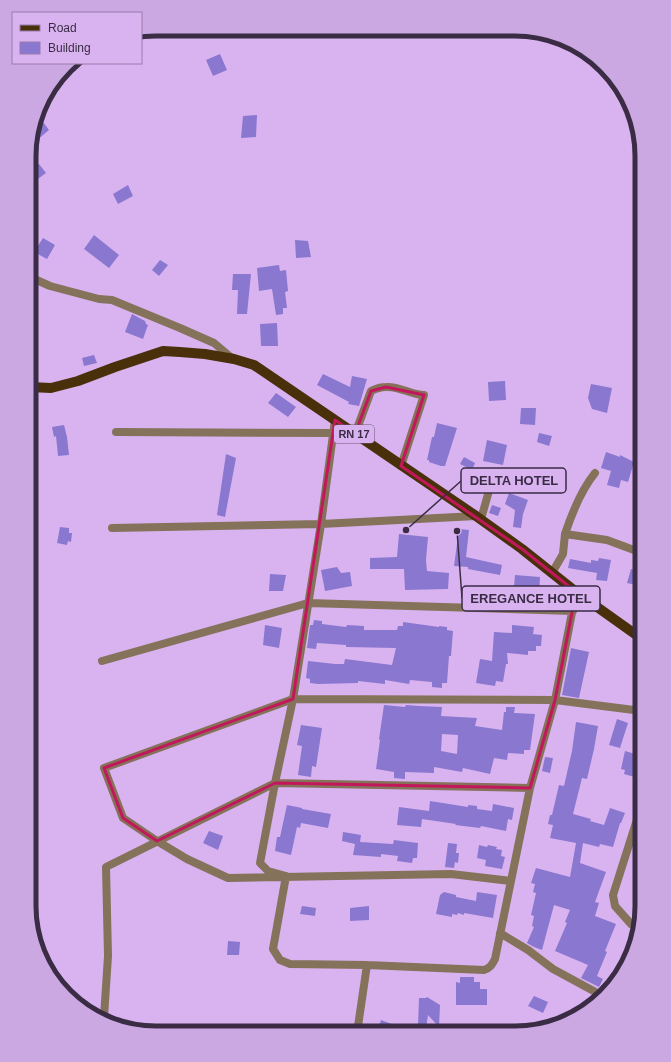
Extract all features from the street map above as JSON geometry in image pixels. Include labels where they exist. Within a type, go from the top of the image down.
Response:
[{"type":"main road","name":"RN 17","points":[[36,387],[51,388],[78,381],[163,351],[234,359],[254,366],[478,518],[522,549],[576,592],[635,634]]},
{"type":"street","points":[[36,280],[50,286],[99,299],[112,300],[214,343],[234,359]]},
{"type":"street","points":[[355,434],[371,391],[386,387],[403,390],[417,395],[424,394],[401,466]]},
{"type":"street","points":[[286,876],[268,871],[260,863],[293,699],[321,524],[335,420]]},
{"type":"street","points":[[116,432],[333,433]]},
{"type":"street","points":[[112,528],[321,524],[478,518],[494,473]]},
{"type":"street","points":[[552,573],[563,554],[565,534],[574,510],[595,473]]},
{"type":"street","points":[[565,534],[607,540],[635,550]]},
{"type":"street","points":[[286,876],[273,949],[280,960],[290,964],[367,965],[484,970],[492,966],[495,959],[530,788],[555,700],[576,592]]},
{"type":"street","points":[[102,661],[308,603],[573,611]]},
{"type":"street","points":[[511,881],[451,874],[228,878],[157,842],[123,818],[104,768],[293,699],[555,700],[635,710]]},
{"type":"street","points":[[104,1014],[108,956],[106,867],[275,783],[530,788]]},
{"type":"street","points":[[634,925],[615,906],[613,895],[635,826]]},
{"type":"street","points":[[500,933],[528,950],[553,968],[597,993]]},
{"type":"street","points":[[358,1026],[367,965]]},
{"type":"highlighted area","points":[[386,387],[424,395],[401,466],[522,549],[576,592],[555,700],[530,788],[275,783],[157,841],[123,818],[104,768],[293,699],[335,420],[355,434],[371,391]]},
{"type":"building","points":[[220,54],[227,70],[213,76],[206,60]]},
{"type":"building","points":[[257,115],[256,137],[241,138],[243,116]]},
{"type":"building","points":[[42,120],[49,130],[37,140]]},
{"type":"building","points":[[39,164],[46,173],[36,180],[36,166]]},
{"type":"building","points":[[128,185],[133,196],[118,204],[113,194]]},
{"type":"building","points":[[94,235],[119,255],[109,268],[84,249]]},
{"type":"building","points":[[43,238],[55,245],[47,259],[36,253],[36,249]]},
{"type":"building","points":[[295,240],[308,241],[311,257],[296,258]]},
{"type":"building","points":[[160,260],[168,265],[159,276],[152,270]]},
{"type":"building","points":[[279,265],[280,271],[286,270],[288,291],[285,292],[287,308],[283,308],[283,314],[276,315],[272,289],[259,291],[257,268]]},
{"type":"building","points":[[233,274],[251,274],[247,314],[237,314],[238,290],[232,290]]},
{"type":"building","points":[[132,314],[145,321],[148,325],[143,339],[125,332]]},
{"type":"building","points":[[277,323],[278,346],[261,346],[260,324]]},
{"type":"building","points":[[94,355],[97,363],[84,366],[82,358]]},
{"type":"building","points":[[323,374],[350,387],[352,376],[367,379],[359,406],[348,404],[349,402],[317,385]]},
{"type":"building","points":[[505,381],[506,400],[489,401],[488,382]]},
{"type":"building","points":[[591,384],[612,388],[607,413],[592,409],[588,398]]},
{"type":"building","points":[[276,393],[296,407],[288,417],[268,403]]},
{"type":"building","points":[[521,408],[536,408],[535,425],[520,424]]},
{"type":"building","points":[[437,423],[457,428],[445,466],[429,462],[429,460],[427,460]]},
{"type":"building","points":[[64,425],[69,455],[58,456],[56,436],[54,437],[52,427]]},
{"type":"building","points":[[539,433],[552,436],[549,446],[537,442]]},
{"type":"building","points":[[487,440],[507,445],[503,465],[483,461]]},
{"type":"building","points":[[606,452],[620,457],[620,455],[634,462],[628,482],[621,480],[619,488],[607,485],[611,471],[601,468]]},
{"type":"building","points":[[226,454],[236,458],[225,517],[217,515]]},
{"type":"building","points":[[464,457],[475,463],[472,470],[460,464]]},
{"type":"building","points":[[509,493],[528,500],[523,514],[521,528],[513,527],[515,510],[505,504]]},
{"type":"building","points":[[492,505],[501,508],[498,516],[489,513]]},
{"type":"building","points":[[60,527],[69,528],[69,533],[72,533],[71,542],[68,541],[67,545],[57,543]]},
{"type":"building","points":[[459,529],[469,530],[466,557],[502,565],[500,575],[468,569],[468,567],[454,566]]},
{"type":"building","points":[[399,534],[428,537],[426,560],[427,571],[449,573],[448,589],[405,590],[404,569],[370,569],[370,558],[397,557]]},
{"type":"building","points":[[599,558],[611,560],[607,581],[596,580],[597,573],[568,568],[570,559],[591,563],[591,560],[598,561]]},
{"type":"building","points":[[337,567],[341,573],[350,572],[352,586],[325,591],[321,570]]},
{"type":"building","points":[[631,569],[635,570],[635,585],[627,583]]},
{"type":"building","points":[[270,574],[286,575],[283,591],[269,591]]},
{"type":"building","points":[[515,575],[540,577],[539,595],[531,594],[531,601],[513,600]]},
{"type":"building","points":[[314,620],[322,621],[322,624],[346,627],[347,625],[364,626],[364,630],[397,630],[398,626],[403,626],[403,622],[447,627],[447,630],[453,631],[447,683],[442,683],[442,688],[432,687],[432,682],[410,680],[409,684],[385,680],[385,684],[358,681],[358,683],[310,683],[310,679],[306,678],[308,661],[344,664],[345,659],[392,665],[396,648],[346,647],[346,645],[317,643],[316,649],[307,648],[310,625],[313,625]]},
{"type":"building","points":[[265,625],[282,628],[279,648],[263,645]]},
{"type":"building","points":[[512,625],[534,627],[533,634],[542,635],[541,646],[536,646],[536,651],[528,651],[528,655],[507,653],[508,664],[506,664],[503,682],[496,681],[495,686],[476,683],[480,659],[492,661],[494,632],[512,633]]},
{"type":"building","points":[[571,648],[589,652],[579,698],[562,695]]},
{"type":"building","points":[[384,705],[405,707],[406,705],[442,707],[441,716],[477,718],[475,726],[502,730],[506,707],[515,707],[514,713],[535,714],[530,750],[524,750],[524,754],[508,753],[507,760],[494,758],[490,774],[463,768],[462,772],[434,767],[434,773],[405,772],[405,779],[394,778],[394,772],[376,769]],"holes":[[[442,734],[458,735],[457,754],[441,751]]]},
{"type":"building","points":[[617,719],[628,723],[620,748],[609,745]]},
{"type":"building","points":[[576,722],[598,726],[587,779],[582,778],[573,814],[591,819],[590,821],[604,825],[610,808],[625,813],[620,823],[613,847],[600,844],[599,847],[583,843],[580,863],[606,872],[595,902],[599,903],[595,916],[616,924],[597,976],[603,979],[599,987],[581,978],[588,965],[555,951],[567,923],[565,922],[570,910],[554,905],[542,950],[527,943],[534,927],[532,926],[534,916],[531,915],[536,893],[533,892],[535,884],[531,883],[536,868],[570,877],[576,843],[550,838],[553,825],[548,824],[550,815],[552,815],[559,785],[564,786],[572,751]]},
{"type":"building","points":[[301,725],[322,728],[316,767],[312,766],[311,777],[298,775],[302,746],[297,745]]},
{"type":"building","points":[[625,751],[635,754],[635,777],[624,774],[625,770],[621,769]]},
{"type":"building","points":[[545,757],[553,758],[550,773],[542,771]]},
{"type":"building","points":[[430,801],[468,807],[468,805],[477,806],[477,809],[492,811],[493,804],[514,808],[512,820],[508,819],[506,831],[481,826],[480,828],[422,819],[421,827],[397,825],[399,807],[429,811]]},
{"type":"building","points":[[287,805],[331,814],[328,828],[301,823],[300,828],[297,827],[291,855],[275,851],[277,837],[280,837]]},
{"type":"building","points":[[209,831],[223,836],[218,850],[203,843]]},
{"type":"building","points":[[343,832],[361,835],[360,842],[393,844],[394,840],[418,843],[417,858],[413,858],[412,863],[397,861],[398,856],[381,854],[381,857],[353,855],[355,844],[342,841]]},
{"type":"building","points":[[448,843],[457,844],[456,853],[459,853],[458,863],[455,862],[454,868],[445,867]]},
{"type":"building","points":[[479,845],[487,847],[488,845],[502,850],[501,856],[505,857],[502,869],[485,866],[486,860],[477,858]]},
{"type":"building","points":[[444,892],[456,895],[456,897],[476,901],[477,892],[497,895],[493,918],[464,913],[464,915],[458,913],[457,915],[452,914],[452,917],[436,914],[440,895]]},
{"type":"building","points":[[302,906],[316,908],[315,916],[300,914]]},
{"type":"building","points":[[369,906],[369,920],[350,921],[350,908]]},
{"type":"building","points":[[228,941],[240,942],[239,955],[227,955]]},
{"type":"building","points":[[460,977],[474,977],[474,982],[480,982],[480,989],[487,989],[487,1005],[456,1005],[456,982],[460,983]]},
{"type":"building","points":[[534,996],[548,1002],[543,1013],[528,1006]]},
{"type":"building","points":[[427,997],[440,1005],[439,1026],[428,1015],[426,1026],[418,1026],[419,998]]},
{"type":"building","points":[[381,1020],[397,1026],[379,1026]]},
{"type":"place","name":"DELTA HOTEL","points":[[406,530]]},
{"type":"place","name":"EREGANCE HOTEL","points":[[457,531]]}]
